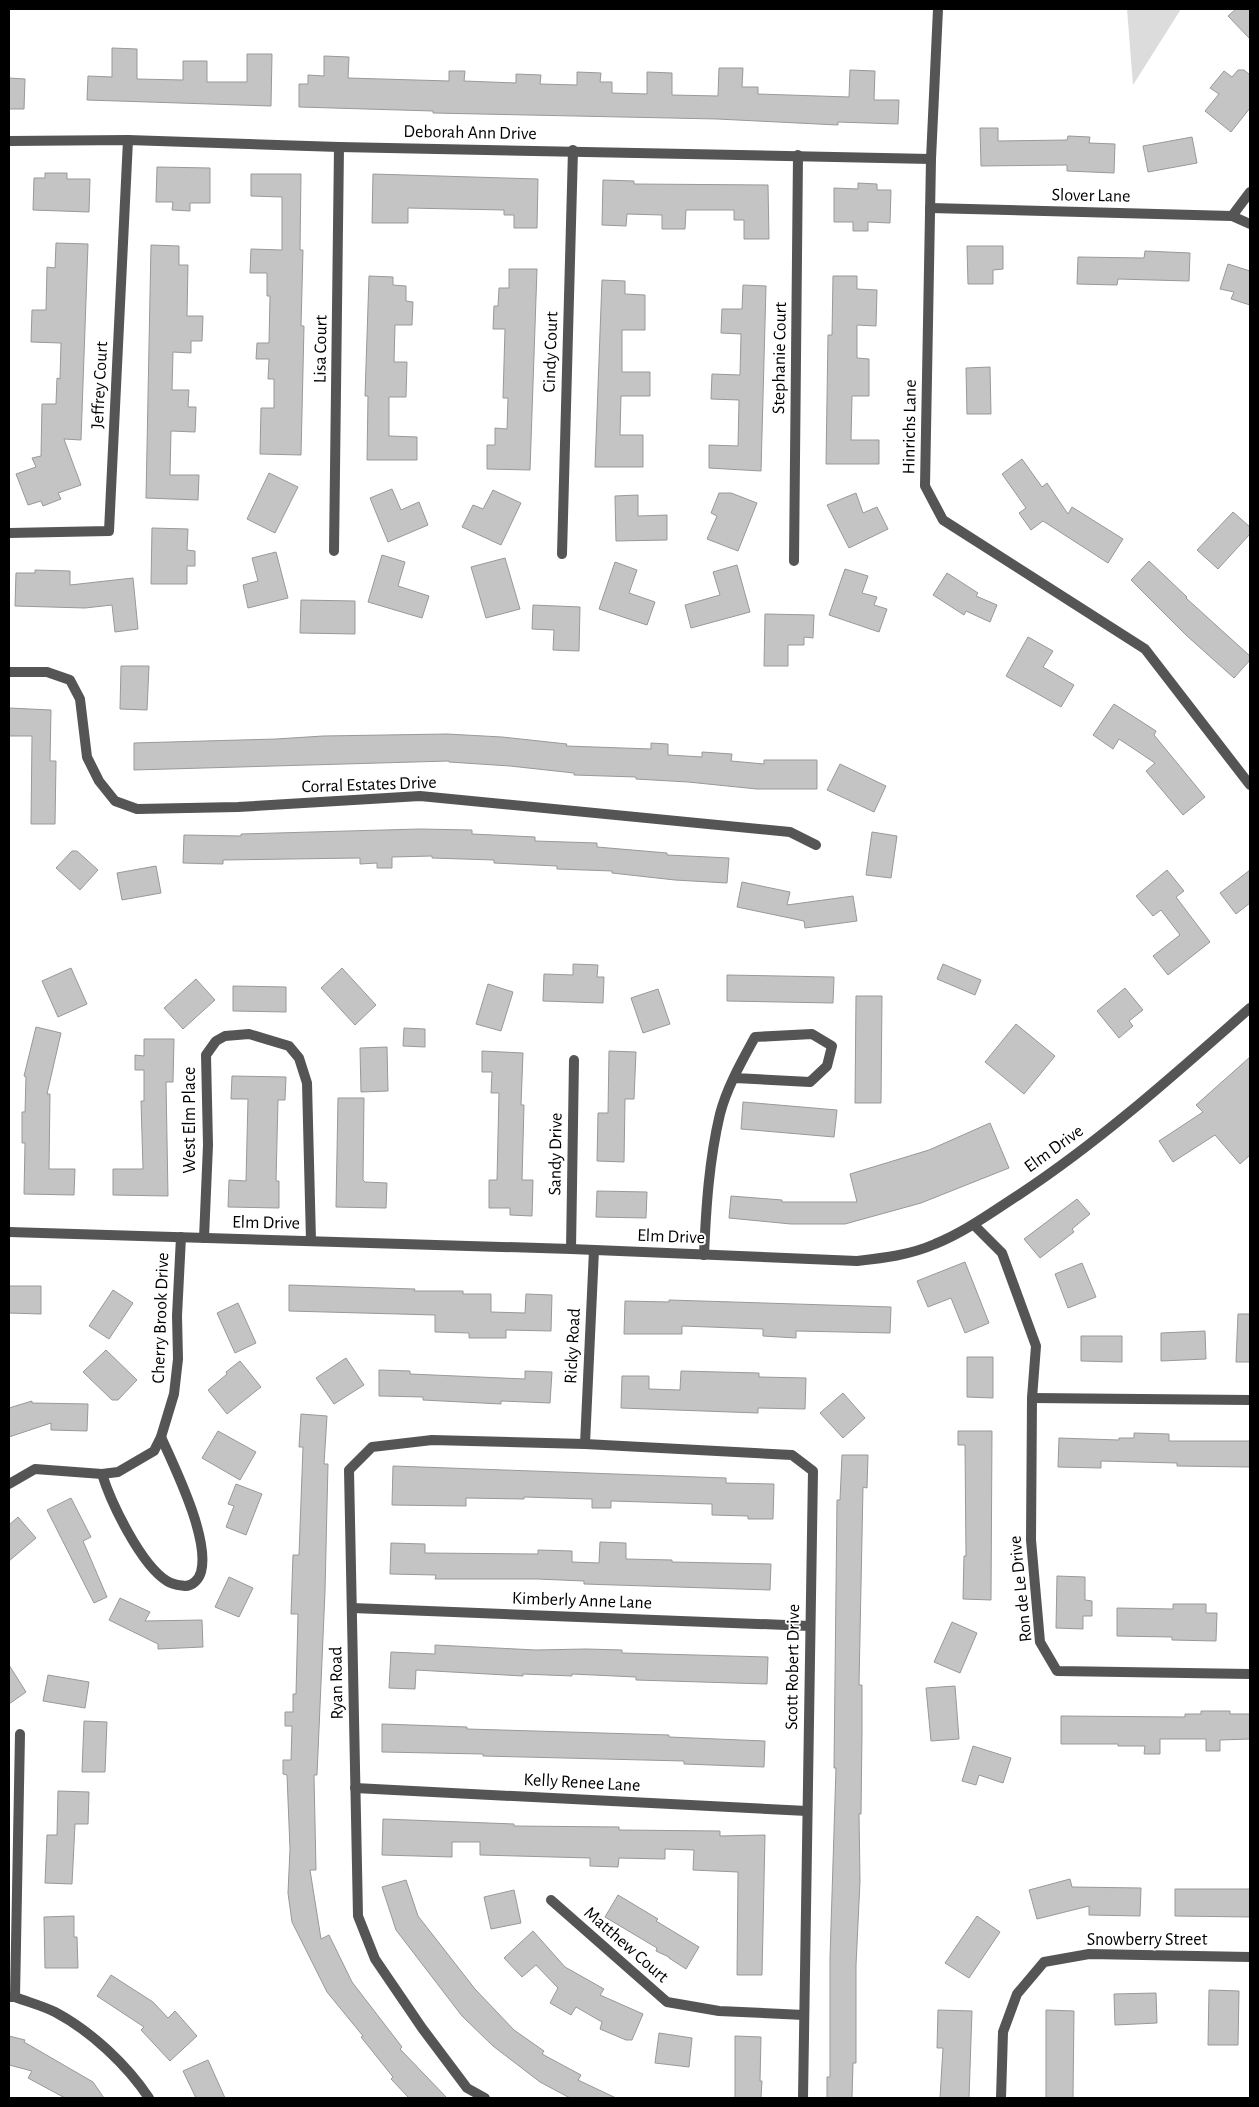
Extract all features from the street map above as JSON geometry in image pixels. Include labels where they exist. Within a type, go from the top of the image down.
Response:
[{"type":"street","name":"Hinrichs Lane","points":[[938,9],[931,159],[925,486],[943,520],[1145,649],[1250,785]]},
{"type":"street","name":"Deborah Ann Drive","points":[[9,141],[128,140],[339,147],[573,150],[931,159]]},
{"type":"street","name":"Jeffrey Court","points":[[9,532],[109,532],[128,140]]},
{"type":"street","name":"Lisa Court","points":[[334,551],[339,147]]},
{"type":"street","name":"Cindy Court","points":[[562,554],[573,150]]},
{"type":"street","name":"Stephanie Court","points":[[794,561],[798,155]]},
{"type":"street","points":[[1232,216],[1250,192]]},
{"type":"street","name":"Slover Lane","points":[[930,208],[1232,216],[1250,224]]},
{"type":"street","name":"Corral Estates Drive","points":[[9,672],[47,672],[70,680],[80,699],[87,757],[99,781],[115,801],[138,809],[238,807],[420,796],[790,832],[816,845]]},
{"type":"street","name":"Elm Drive","points":[[9,1232],[571,1249],[857,1261],[893,1257],[934,1244],[974,1225],[1054,1172],[1129,1113],[1250,1008]]},
{"type":"street","name":"West Elm Place","points":[[204,1238],[208,1145],[206,1055],[216,1041],[225,1036],[248,1034],[289,1046],[299,1058],[307,1083],[311,1241]]},
{"type":"street","points":[[704,1255],[711,1161],[720,1112],[735,1078],[755,1037],[812,1034],[832,1046],[827,1066],[810,1082],[735,1078]]},
{"type":"street","name":"Sandy Drive","points":[[571,1249],[574,1060]]},
{"type":"street","name":"Ron de Le Drive","points":[[974,1225],[1002,1253],[1036,1346],[1032,1398],[1031,1540],[1040,1642],[1057,1671],[1250,1674]]},
{"type":"street","name":"Cherry Brook Drive","points":[[9,1484],[35,1469],[102,1474],[118,1472],[154,1451],[161,1437],[174,1394],[178,1359],[177,1316],[181,1238]]},
{"type":"street","name":"Ricky Road","points":[[585,1444],[594,1250]]},
{"type":"street","points":[[1032,1398],[1250,1400]]},
{"type":"street","points":[[102,1474],[109,1494],[136,1546],[151,1566],[165,1581],[175,1585],[189,1586],[196,1581],[201,1571],[198,1532],[192,1508],[161,1437]]},
{"type":"street","name":"Ryan Road","points":[[485,2098],[467,2088],[375,1959],[358,1916],[349,1470],[372,1447],[432,1440],[585,1444]]},
{"type":"street","name":"Scott Robert Drive","points":[[585,1444],[792,1454],[813,1471],[803,2098]]},
{"type":"street","name":"Kimberly Anne Lane","points":[[352,1608],[810,1626]]},
{"type":"street","points":[[20,1734],[12,1997],[55,2012],[93,2036],[149,2098]]},
{"type":"street","name":"Kelly Renee Lane","points":[[355,1788],[807,1811]]},
{"type":"street","name":"Matthew Court","points":[[551,1900],[667,2002],[718,2011],[804,2015]]},
{"type":"street","name":"Snowberry Street","points":[[1001,2098],[1004,2032],[1017,1994],[1044,1962],[1088,1954],[1250,1957]]},
{"type":"shaded area","points":[[1127,9],[1181,9],[1133,85]]},
{"type":"building","points":[[1236,9],[1250,9],[1250,39],[1228,16]]},
{"type":"building","points":[[112,48],[137,49],[137,79],[183,80],[183,61],[207,61],[207,82],[247,82],[247,54],[272,54],[271,106],[87,100],[88,76],[112,77]]},
{"type":"building","points":[[324,56],[349,57],[348,78],[449,81],[449,71],[465,71],[464,81],[516,83],[516,74],[541,75],[540,84],[577,85],[577,72],[601,73],[600,82],[612,82],[612,93],[647,94],[647,72],[672,73],[672,95],[718,96],[719,68],[743,68],[742,87],[758,87],[758,94],[849,97],[850,70],[875,71],[874,100],[899,100],[898,124],[838,122],[838,125],[717,119],[433,113],[433,111],[299,107],[299,84],[308,84],[308,75],[324,76]]},
{"type":"building","points":[[1238,70],[1244,70],[1250,75],[1250,108],[1231,132],[1205,111],[1219,94],[1210,88],[1224,71],[1232,77]]},
{"type":"building","points":[[9,78],[25,79],[24,109],[9,109]]},
{"type":"building","points":[[980,128],[998,128],[998,141],[1067,140],[1068,136],[1090,137],[1089,143],[1115,144],[1114,173],[1067,171],[1067,165],[981,166]]},
{"type":"building","points":[[1192,137],[1197,163],[1148,172],[1143,146]]},
{"type":"building","points":[[157,167],[210,168],[210,203],[190,203],[190,211],[172,210],[173,202],[156,202]]},
{"type":"building","points":[[45,173],[67,173],[67,179],[90,179],[89,212],[33,210],[34,178],[45,178]]},
{"type":"building","points":[[251,174],[301,174],[300,250],[303,250],[301,326],[304,326],[301,455],[260,454],[261,408],[274,408],[274,379],[268,379],[269,359],[256,359],[257,343],[269,343],[270,296],[267,296],[267,273],[250,273],[251,249],[282,250],[282,197],[251,196]]},
{"type":"building","points":[[373,174],[538,179],[537,228],[514,228],[514,215],[504,215],[504,210],[408,208],[408,223],[372,223]]},
{"type":"building","points":[[603,180],[634,181],[634,184],[768,185],[769,239],[744,239],[744,220],[734,220],[734,210],[686,210],[685,229],[662,229],[662,215],[627,214],[626,226],[602,225]]},
{"type":"building","points":[[858,183],[877,184],[877,190],[891,190],[890,223],[868,222],[868,231],[853,231],[853,222],[834,222],[834,188],[858,189]]},
{"type":"building","points":[[56,243],[88,244],[81,440],[64,439],[81,485],[58,493],[61,499],[43,506],[41,501],[28,505],[16,474],[36,467],[32,458],[41,456],[42,404],[56,404],[57,378],[60,379],[61,343],[31,342],[32,310],[46,310],[47,267],[55,268]]},
{"type":"building","points":[[151,245],[179,246],[179,265],[188,265],[187,316],[203,316],[202,341],[191,341],[191,353],[173,352],[172,390],[189,390],[188,407],[196,407],[195,432],[171,431],[170,475],[199,475],[198,500],[146,498]]},
{"type":"building","points":[[967,246],[1003,246],[1003,269],[993,270],[993,284],[968,284]]},
{"type":"building","points":[[1145,251],[1190,253],[1189,281],[1118,279],[1117,285],[1077,284],[1078,257],[1144,258]]},
{"type":"building","points":[[1228,264],[1250,271],[1250,305],[1231,299],[1234,292],[1220,289]]},
{"type":"building","points":[[509,269],[537,269],[530,470],[487,469],[487,445],[495,445],[495,428],[507,429],[508,398],[503,398],[505,329],[493,329],[494,306],[498,306],[499,288],[509,288]]},
{"type":"building","points":[[369,276],[393,277],[393,285],[406,286],[406,301],[413,302],[412,325],[395,325],[394,362],[407,362],[406,397],[389,397],[389,436],[417,437],[417,460],[367,460],[368,396],[365,396]]},
{"type":"building","points":[[833,276],[857,276],[857,289],[877,290],[876,326],[857,325],[857,358],[869,359],[869,396],[852,396],[851,440],[879,440],[879,464],[826,464],[828,335],[832,335]]},
{"type":"building","points":[[602,280],[625,281],[625,294],[645,295],[645,330],[622,330],[622,372],[650,372],[650,396],[621,396],[620,435],[643,435],[643,467],[595,467]]},
{"type":"building","points":[[743,285],[766,286],[761,471],[709,468],[709,445],[738,446],[739,400],[711,399],[712,374],[740,375],[741,334],[721,333],[722,309],[742,309]]},
{"type":"building","points":[[990,367],[991,414],[967,414],[966,368]]},
{"type":"building","points":[[1022,459],[1042,487],[1047,483],[1068,514],[1072,507],[1123,539],[1108,563],[1043,521],[1031,530],[1019,513],[1026,508],[1002,474]]},
{"type":"building","points":[[269,473],[298,487],[275,533],[247,519]]},
{"type":"building","points":[[392,489],[401,510],[419,502],[428,525],[388,542],[370,498]]},
{"type":"building","points":[[493,490],[521,503],[501,545],[462,527],[473,505],[483,509]]},
{"type":"building","points":[[719,493],[731,493],[757,503],[738,551],[707,539],[717,516],[711,513]]},
{"type":"building","points":[[856,493],[863,513],[877,507],[888,529],[849,548],[827,505]]},
{"type":"building","points":[[638,495],[638,516],[667,515],[667,540],[616,541],[615,496]]},
{"type":"building","points":[[1233,512],[1250,527],[1250,534],[1218,569],[1197,550]]},
{"type":"building","points":[[152,528],[188,529],[187,550],[195,551],[195,566],[187,566],[187,584],[151,584]]},
{"type":"building","points":[[276,552],[288,598],[248,608],[243,585],[258,581],[252,558]]},
{"type":"building","points":[[382,555],[405,562],[398,586],[429,596],[422,618],[368,602]]},
{"type":"building","points":[[505,558],[520,609],[486,618],[471,567]]},
{"type":"building","points":[[1149,561],[1186,598],[1250,656],[1250,660],[1234,678],[1187,636],[1131,580]]},
{"type":"building","points":[[615,562],[637,570],[629,593],[655,602],[647,625],[599,609]]},
{"type":"building","points":[[737,565],[750,612],[691,628],[685,605],[720,595],[713,572]]},
{"type":"building","points":[[845,569],[868,576],[862,593],[877,597],[874,605],[887,609],[879,632],[829,615]]},
{"type":"building","points":[[35,570],[70,571],[70,585],[133,578],[138,629],[115,632],[112,605],[85,608],[15,606],[16,573],[35,573]]},
{"type":"building","points":[[947,573],[978,593],[976,596],[997,605],[990,622],[966,611],[964,615],[933,595]]},
{"type":"building","points":[[301,600],[355,601],[355,634],[300,633]]},
{"type":"building","points":[[533,605],[580,607],[579,651],[553,650],[554,630],[532,629]]},
{"type":"building","points":[[765,614],[814,615],[813,638],[804,637],[804,645],[788,645],[788,666],[764,666]]},
{"type":"building","points":[[1028,637],[1053,651],[1043,667],[1074,685],[1061,707],[1006,676]]},
{"type":"building","points":[[121,666],[149,666],[147,710],[120,709]]},
{"type":"building","points":[[1114,704],[1156,731],[1154,735],[1205,797],[1183,815],[1146,771],[1155,763],[1119,739],[1113,749],[1093,735]]},
{"type":"building","points":[[9,708],[51,710],[50,761],[56,761],[55,824],[31,824],[32,736],[9,736]]},
{"type":"building","points":[[447,734],[502,737],[567,744],[566,746],[651,749],[651,743],[668,744],[668,755],[702,757],[702,752],[732,754],[731,761],[764,764],[764,760],[817,760],[817,789],[757,789],[636,779],[636,777],[574,775],[574,773],[449,761],[134,770],[134,743],[323,736]]},
{"type":"building","points":[[840,764],[886,786],[874,812],[827,790]]},
{"type":"building","points":[[419,829],[472,830],[472,834],[535,837],[535,841],[597,843],[597,847],[667,853],[667,855],[729,858],[727,883],[675,880],[612,873],[612,871],[557,869],[557,866],[494,863],[494,860],[432,858],[432,856],[392,857],[392,868],[377,868],[377,863],[360,864],[360,858],[223,860],[223,864],[183,863],[184,835],[241,836],[241,834]]},
{"type":"building","points":[[872,832],[897,836],[891,878],[866,875]]},
{"type":"building","points":[[72,851],[77,851],[98,870],[80,890],[56,868]]},
{"type":"building","points":[[156,866],[161,893],[122,900],[117,873]]},
{"type":"building","points":[[1167,870],[1184,891],[1176,897],[1210,942],[1168,975],[1153,956],[1180,935],[1161,910],[1153,916],[1136,896]]},
{"type":"building","points":[[1250,870],[1250,903],[1236,914],[1220,893]]},
{"type":"building","points":[[742,882],[790,892],[787,905],[853,896],[857,921],[805,928],[804,921],[737,907]]},
{"type":"building","points":[[573,964],[598,965],[597,977],[604,977],[603,1003],[543,1001],[544,974],[573,975]]},
{"type":"building","points":[[943,964],[981,980],[975,995],[937,979]]},
{"type":"building","points":[[71,968],[87,1004],[58,1017],[42,981]]},
{"type":"building","points":[[342,968],[376,1005],[355,1025],[321,988]]},
{"type":"building","points":[[727,975],[834,977],[833,1003],[727,1001]]},
{"type":"building","points":[[196,979],[215,1000],[183,1029],[164,1008]]},
{"type":"building","points":[[488,984],[513,992],[501,1031],[476,1024]]},
{"type":"building","points":[[233,986],[286,987],[286,1012],[233,1011]]},
{"type":"building","points":[[1125,988],[1143,1010],[1129,1021],[1133,1026],[1119,1038],[1097,1011]]},
{"type":"building","points":[[658,989],[670,1024],[643,1033],[631,998]]},
{"type":"building","points":[[856,996],[882,996],[881,1103],[855,1103]]},
{"type":"building","points":[[1016,1024],[1055,1056],[1024,1094],[985,1062]]},
{"type":"building","points":[[36,1027],[61,1033],[47,1094],[50,1094],[49,1169],[75,1169],[74,1195],[24,1194],[25,1143],[22,1143],[22,1112],[25,1112],[26,1077],[24,1076]]},
{"type":"building","points":[[404,1028],[425,1029],[425,1047],[403,1046]]},
{"type":"building","points":[[144,1039],[174,1039],[173,1082],[166,1082],[168,1196],[113,1195],[113,1169],[143,1169],[141,1101],[144,1101],[144,1070],[135,1070],[135,1055],[144,1056]]},
{"type":"building","points":[[387,1047],[388,1091],[361,1092],[360,1048]]},
{"type":"building","points":[[482,1051],[523,1053],[521,1105],[524,1105],[522,1180],[533,1180],[532,1216],[510,1215],[510,1208],[489,1208],[489,1180],[497,1180],[499,1093],[491,1093],[492,1072],[482,1072]]},
{"type":"building","points":[[609,1051],[636,1052],[634,1099],[625,1099],[624,1162],[597,1161],[598,1113],[608,1113]]},
{"type":"building","points":[[1250,1057],[1250,1155],[1240,1164],[1215,1135],[1173,1162],[1159,1141],[1203,1112],[1196,1105]]},
{"type":"building","points":[[232,1076],[286,1077],[285,1100],[278,1100],[276,1181],[279,1181],[279,1208],[228,1207],[229,1180],[246,1181],[248,1099],[231,1099]]},
{"type":"building","points":[[338,1098],[364,1098],[363,1180],[365,1182],[387,1183],[386,1208],[336,1207]]},
{"type":"building","points":[[743,1102],[837,1110],[834,1137],[741,1129]]},
{"type":"building","points":[[990,1123],[1009,1168],[921,1203],[845,1224],[791,1224],[729,1218],[731,1196],[782,1200],[782,1202],[857,1202],[850,1174],[929,1150]]},
{"type":"building","points":[[597,1191],[647,1192],[646,1218],[596,1217]]},
{"type":"building","points":[[1077,1199],[1090,1214],[1072,1229],[1074,1232],[1040,1258],[1024,1239]]},
{"type":"building","points":[[965,1262],[989,1323],[965,1333],[951,1298],[928,1307],[917,1281]]},
{"type":"building","points":[[1082,1263],[1096,1297],[1068,1308],[1055,1274]]},
{"type":"building","points":[[289,1285],[415,1289],[414,1291],[463,1291],[463,1294],[491,1294],[491,1312],[525,1313],[526,1294],[552,1295],[551,1331],[506,1330],[506,1338],[469,1338],[469,1333],[435,1332],[435,1315],[289,1311]]},
{"type":"building","points":[[9,1286],[41,1286],[41,1314],[9,1313]]},
{"type":"building","points":[[113,1290],[133,1303],[109,1339],[89,1326]]},
{"type":"building","points":[[669,1300],[891,1307],[890,1333],[796,1331],[796,1338],[763,1336],[763,1329],[682,1326],[682,1334],[624,1334],[625,1301],[669,1302]]},
{"type":"building","points":[[238,1303],[256,1343],[235,1353],[217,1313]]},
{"type":"building","points":[[1238,1314],[1250,1314],[1250,1362],[1236,1362]]},
{"type":"building","points":[[1205,1331],[1206,1359],[1161,1361],[1161,1333]]},
{"type":"building","points":[[1081,1336],[1122,1336],[1122,1362],[1081,1361]]},
{"type":"building","points":[[106,1350],[137,1380],[118,1400],[112,1400],[83,1372]]},
{"type":"building","points":[[967,1357],[993,1357],[993,1398],[967,1397]]},
{"type":"building","points":[[346,1358],[364,1385],[334,1404],[316,1378]]},
{"type":"building","points":[[240,1361],[261,1387],[227,1414],[208,1390]]},
{"type":"building","points":[[379,1370],[410,1371],[410,1374],[525,1379],[525,1371],[552,1372],[550,1403],[501,1401],[501,1404],[423,1400],[423,1397],[379,1396]]},
{"type":"building","points":[[681,1371],[759,1373],[759,1377],[806,1378],[805,1409],[758,1408],[758,1413],[621,1408],[622,1376],[649,1376],[649,1389],[680,1390]]},
{"type":"building","points":[[843,1393],[865,1418],[843,1438],[820,1413]]},
{"type":"building","points":[[32,1401],[32,1403],[88,1404],[87,1431],[51,1430],[51,1423],[9,1437],[9,1408]]},
{"type":"building","points":[[301,1414],[327,1416],[324,1464],[328,1464],[325,1591],[317,1775],[314,1775],[316,1870],[310,1870],[321,1939],[329,1935],[352,1982],[402,2047],[400,2049],[447,2098],[409,2098],[391,2079],[393,2077],[361,2037],[363,2036],[327,1992],[292,1922],[288,1893],[290,1849],[287,1775],[283,1774],[283,1760],[291,1760],[292,1726],[285,1726],[285,1712],[293,1712],[293,1694],[296,1694],[298,1614],[291,1614],[293,1555],[299,1555],[303,1447],[299,1447]]},
{"type":"building","points":[[218,1431],[256,1452],[240,1480],[202,1458]]},
{"type":"building","points":[[958,1431],[992,1431],[991,1600],[963,1599],[964,1556],[966,1556],[965,1445],[958,1445]]},
{"type":"building","points":[[1134,1433],[1169,1434],[1169,1441],[1250,1441],[1250,1467],[1177,1466],[1177,1463],[1101,1461],[1101,1468],[1058,1467],[1059,1438],[1119,1440],[1119,1438],[1134,1438]]},
{"type":"building","points":[[842,1455],[868,1455],[867,1488],[863,1487],[859,1685],[862,1685],[862,1733],[861,1814],[859,1814],[860,1881],[856,1965],[856,2063],[853,2063],[852,2098],[827,2098],[827,2077],[830,2077],[830,1958],[836,1768],[834,1768],[837,1500],[840,1500]]},
{"type":"building","points":[[393,1466],[726,1478],[726,1483],[774,1484],[773,1519],[748,1519],[748,1516],[712,1515],[712,1504],[611,1501],[611,1508],[592,1508],[592,1499],[466,1498],[466,1506],[392,1505]]},
{"type":"building","points":[[236,1484],[262,1494],[246,1535],[226,1527],[234,1506],[228,1504]]},
{"type":"building","points":[[71,1498],[91,1537],[83,1541],[107,1597],[94,1603],[47,1510]]},
{"type":"building","points":[[18,1517],[36,1538],[9,1561],[9,1525]]},
{"type":"building","points":[[600,1542],[626,1543],[626,1559],[771,1564],[770,1590],[584,1584],[584,1581],[537,1579],[435,1579],[436,1575],[390,1574],[391,1543],[425,1544],[425,1553],[538,1554],[538,1550],[572,1551],[572,1562],[599,1563]]},
{"type":"building","points":[[1057,1576],[1085,1577],[1085,1600],[1092,1601],[1092,1616],[1083,1616],[1083,1629],[1056,1628]]},
{"type":"building","points":[[229,1577],[253,1588],[239,1617],[215,1607]]},
{"type":"building","points":[[120,1598],[150,1612],[145,1621],[202,1620],[203,1647],[158,1649],[158,1644],[109,1620]]},
{"type":"building","points":[[1173,1604],[1206,1604],[1206,1613],[1217,1613],[1216,1641],[1172,1640],[1172,1637],[1117,1636],[1117,1608],[1173,1609]]},
{"type":"building","points":[[952,1622],[977,1633],[960,1673],[934,1662]]},
{"type":"building","points":[[435,1645],[536,1650],[622,1650],[622,1653],[768,1657],[767,1684],[636,1680],[636,1677],[572,1674],[572,1676],[523,1674],[523,1676],[416,1670],[415,1689],[389,1688],[391,1652],[435,1654]]},
{"type":"building","points":[[9,1665],[26,1692],[9,1704]]},
{"type":"building","points":[[48,1675],[89,1682],[85,1708],[43,1701]]},
{"type":"building","points":[[955,1686],[959,1739],[931,1741],[926,1688]]},
{"type":"building","points":[[1201,1711],[1230,1711],[1230,1714],[1250,1714],[1250,1739],[1220,1740],[1220,1751],[1206,1751],[1206,1739],[1160,1739],[1160,1754],[1144,1754],[1145,1746],[1061,1744],[1061,1716],[1185,1717],[1185,1714],[1201,1714]]},
{"type":"building","points":[[84,1721],[107,1722],[105,1772],[82,1772]]},
{"type":"building","points":[[382,1724],[467,1727],[467,1729],[669,1735],[669,1737],[765,1741],[764,1767],[684,1764],[684,1761],[382,1752]]},
{"type":"building","points":[[973,1746],[1011,1758],[1003,1783],[979,1775],[976,1785],[962,1781]]},
{"type":"building","points":[[58,1791],[89,1792],[88,1824],[75,1824],[72,1884],[45,1883],[47,1835],[57,1835]]},
{"type":"building","points":[[383,1819],[514,1824],[514,1826],[619,1827],[619,1830],[720,1831],[720,1836],[765,1835],[762,1975],[737,1975],[738,1872],[693,1870],[694,1850],[665,1849],[665,1859],[619,1858],[618,1867],[590,1866],[590,1858],[480,1855],[480,1842],[452,1842],[452,1857],[382,1855]]},
{"type":"building","points":[[1070,1879],[1072,1887],[1141,1888],[1140,1916],[1089,1915],[1089,1906],[1037,1919],[1029,1890]]},
{"type":"building","points":[[406,1880],[418,1916],[475,1989],[514,2030],[544,2051],[542,2054],[581,2075],[578,2080],[616,2098],[570,2098],[540,2082],[493,2046],[462,2016],[396,1930],[382,1887]]},
{"type":"building","points":[[1175,1889],[1250,1889],[1250,1917],[1175,1916]]},
{"type":"building","points":[[514,1890],[521,1923],[491,1929],[484,1897]]},
{"type":"building","points":[[618,1895],[699,1947],[686,1969],[669,1957],[656,1951],[657,1948],[605,1917]]},
{"type":"building","points":[[74,1916],[74,1937],[77,1937],[78,1968],[45,1968],[44,1917]]},
{"type":"building","points":[[977,1916],[1000,1932],[969,1978],[945,1963]]},
{"type":"building","points":[[533,1931],[565,1967],[604,1989],[600,1995],[643,2014],[632,2040],[626,2040],[600,2029],[602,2022],[576,2007],[571,2015],[550,2003],[558,1988],[536,1965],[522,1977],[504,1958]]},
{"type":"building","points":[[111,1975],[153,2002],[168,2018],[175,2011],[197,2036],[170,2061],[141,2030],[144,2027],[97,1996]]},
{"type":"building","points":[[1209,1990],[1239,1991],[1238,2045],[1208,2045]]},
{"type":"building","points":[[1156,1993],[1157,2023],[1115,2025],[1114,1994]]},
{"type":"building","points":[[938,2010],[972,2011],[969,2098],[940,2098],[943,2048],[937,2048]]},
{"type":"building","points":[[1046,2010],[1074,2011],[1073,2098],[1046,2098]]},
{"type":"building","points":[[659,2033],[692,2038],[689,2067],[655,2063]]},
{"type":"building","points":[[9,2036],[25,2040],[24,2042],[93,2082],[104,2098],[65,2098],[28,2078],[32,2071],[9,2065]]},
{"type":"building","points":[[735,2036],[761,2037],[761,2098],[735,2098]]},
{"type":"building","points":[[208,2060],[225,2098],[196,2098],[183,2071]]}]
